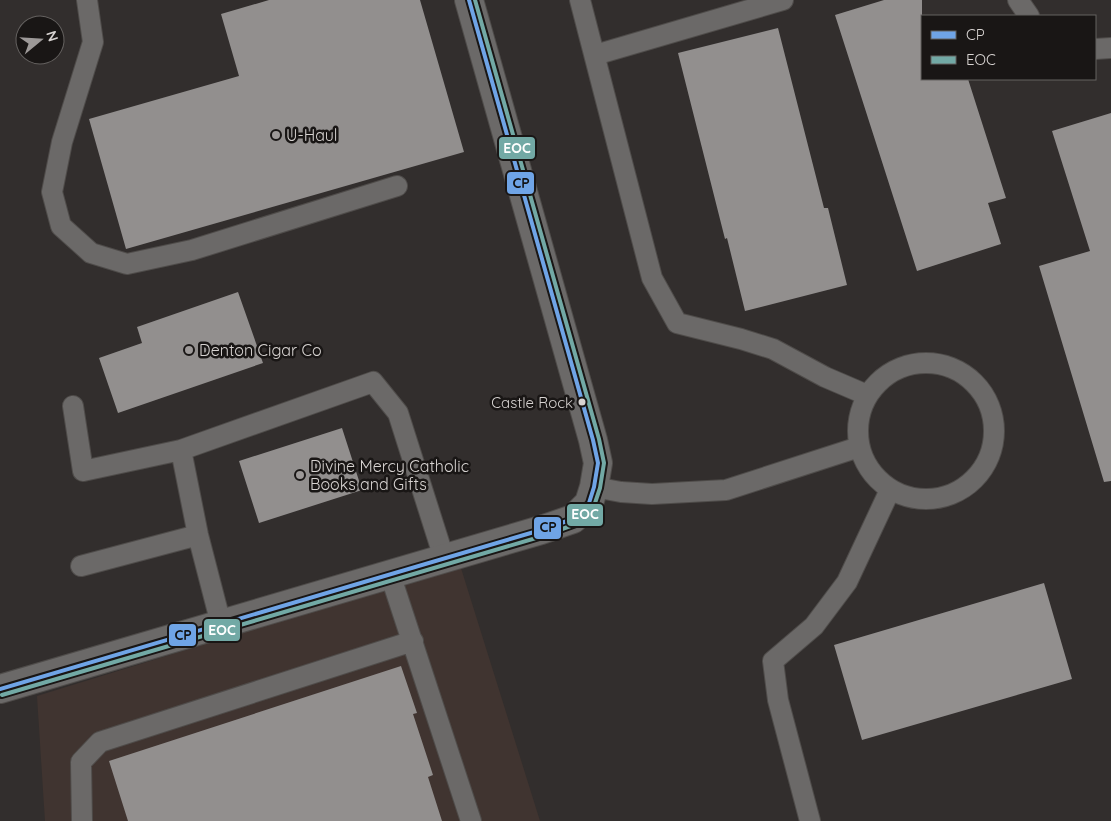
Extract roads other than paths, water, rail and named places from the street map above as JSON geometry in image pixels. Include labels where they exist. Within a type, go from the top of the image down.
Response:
[{"type":"street","points":[[0,689],[541,530],[572,519],[590,503],[598,464],[593,440],[469,0]]},
{"type":"lane","points":[[87,0],[93,42],[62,142],[52,192],[61,226],[91,253],[126,264],[192,250],[397,186]]},
{"type":"lane","points":[[580,0],[652,278],[677,323],[742,339],[773,349],[824,377],[867,395]]},
{"type":"lane","points":[[595,56],[782,0]]},
{"type":"lane","points":[[1018,0],[1028,15]]},
{"type":"lane","points":[[1096,49],[1111,48]]},
{"type":"lane","points":[[936,363],[962,372],[982,390],[993,415],[994,442],[985,467],[967,487],[943,498],[916,500],[890,490],[870,472],[859,447],[858,421],[867,395],[885,375],[909,364],[936,363]]},
{"type":"lane","points":[[73,406],[83,471],[181,450],[374,382],[398,413],[444,558]]},
{"type":"lane","points":[[594,487],[621,492],[652,494],[726,490],[859,447]]},
{"type":"lane","points":[[181,450],[198,535],[221,624]]},
{"type":"lane","points":[[810,821],[778,700],[773,661],[814,626],[847,582],[890,490]]},
{"type":"lane","points":[[81,566],[198,535]]},
{"type":"lane","points":[[390,574],[471,821]]},
{"type":"lane","points":[[82,821],[81,762],[100,742],[413,641]]},
{"type":"place","name":"U-Haul","points":[[276,135]]},
{"type":"place","name":"Denton Cigar Co","points":[[189,350]]},
{"type":"place","name":"Castle Rock","points":[[582,402]]},
{"type":"place","name":"Divine Mercy Catholic Books and Gifts","points":[[300,475]]}]
